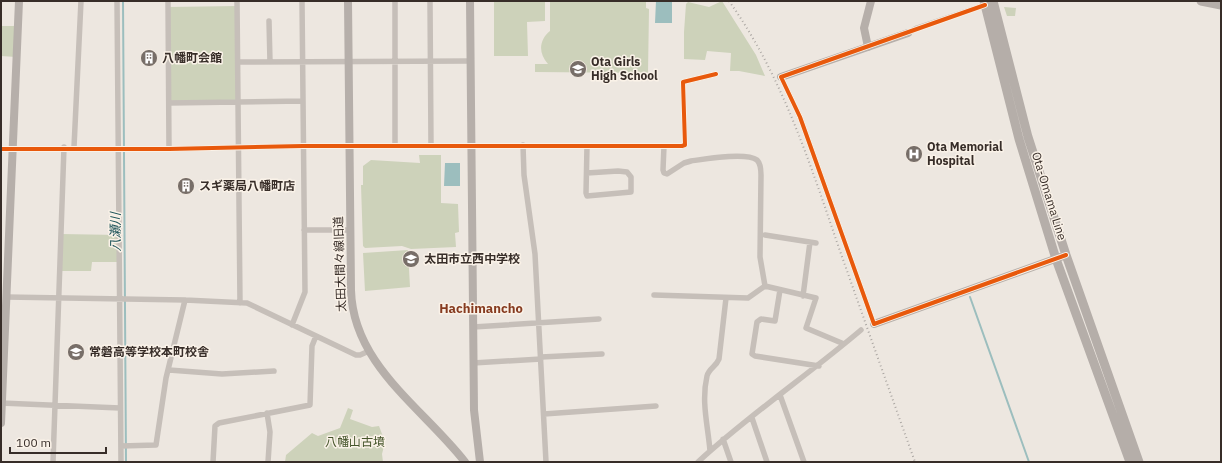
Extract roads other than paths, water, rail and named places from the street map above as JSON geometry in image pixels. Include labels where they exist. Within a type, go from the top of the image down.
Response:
[{"type":"main road","points":[[1200,1],[1221,5]]},
{"type":"main road","name":"Ota-Omama Line","points":[[987,2],[1066,255],[1139,462]]},
{"type":"main road","name":"Ota-Omama Line","points":[[987,2],[1019,140],[1056,259],[1130,462]]},
{"type":"street","points":[[1,423],[3,336],[19,1]]},
{"type":"street","points":[[74,147],[81,1]]},
{"type":"street","points":[[116,1],[120,408],[125,446],[121,462]]},
{"type":"street","points":[[168,1],[169,149]]},
{"type":"street","points":[[237,1],[240,303]]},
{"type":"street","points":[[292,325],[304,292],[302,1]]},
{"type":"street","name":"太田大間々線旧道","points":[[348,1],[350,62],[350,230],[352,310],[359,334],[390,381],[465,462]]},
{"type":"street","points":[[395,1],[395,146]]},
{"type":"street","points":[[430,1],[431,146]]},
{"type":"street","points":[[470,1],[473,363],[475,432],[480,462]]},
{"type":"street","points":[[868,47],[864,28],[871,1]]},
{"type":"street","points":[[987,2],[917,28],[908,33],[781,77],[800,117],[874,324],[1066,255]]},
{"type":"street","points":[[269,21],[270,62]]},
{"type":"street","points":[[238,62],[470,61]]},
{"type":"street","points":[[1,148],[74,147],[169,149],[303,146],[685,145],[683,82],[716,74]]},
{"type":"street","points":[[169,103],[303,101]]},
{"type":"street","points":[[523,146],[524,175],[535,254],[546,462]]},
{"type":"street","points":[[587,146],[586,193],[590,197],[631,192],[631,177],[627,172],[618,171],[587,173]]},
{"type":"street","points":[[664,146],[664,173],[667,174],[684,163],[691,161],[743,157],[756,160],[759,163],[761,175],[760,257],[765,286]]},
{"type":"street","points":[[53,462],[64,148]]},
{"type":"street","points":[[304,230],[350,230]]},
{"type":"street","points":[[764,235],[813,243],[803,296]]},
{"type":"street","points":[[765,286],[816,298],[806,328],[844,344]]},
{"type":"street","points":[[654,295],[748,298],[765,286]]},
{"type":"street","points":[[780,290],[775,321],[761,319],[757,322],[752,354],[755,356],[819,366]]},
{"type":"street","points":[[6,297],[185,300],[247,303],[356,355],[369,351]]},
{"type":"street","points":[[710,451],[704,412],[707,376],[709,370],[717,364],[719,359],[726,298]]},
{"type":"street","points":[[125,446],[156,445],[169,370],[185,300]]},
{"type":"street","points":[[473,327],[599,320]]},
{"type":"street","points":[[698,462],[723,439],[819,366],[861,330]]},
{"type":"street","points":[[213,462],[215,426],[218,423],[310,405],[312,346],[316,336]]},
{"type":"street","points":[[473,363],[602,354]]},
{"type":"street","points":[[169,370],[215,374],[274,371]]},
{"type":"street","points":[[780,396],[804,462]]},
{"type":"street","points":[[1,403],[120,408]]},
{"type":"street","points":[[544,414],[656,406]]},
{"type":"street","points":[[267,413],[270,432],[268,462]]},
{"type":"street","points":[[752,418],[767,462]]},
{"type":"street","points":[[723,439],[731,462]]},
{"type":"water","points":[[656,1],[672,1],[672,23],[655,23]]},
{"type":"water","points":[[445,163],[460,163],[460,186],[444,186]]},
{"type":"waterway","name":"八瀬川","points":[[123,1],[126,462]]},
{"type":"waterway","points":[[970,297],[1029,462]]},
{"type":"railway","points":[[729,1],[765,60],[794,122],[915,462]]},
{"type":"place","name":"八幡町会館","points":[[149,58]]},
{"type":"place","name":"Ota Girls High School","points":[[578,69]]},
{"type":"place","name":"Ota Memorial Hospital","points":[[914,154]]},
{"type":"place","name":"スギ薬局八幡町店","points":[[186,186]]},
{"type":"place","name":"太田市立西中学校","points":[[411,259]]},
{"type":"place","name":"常磐高等学校本町校舎","points":[[76,352]]},
{"type":"district","name":"Hachimancho","points":[[481,308]]},
{"type":"park label","name":"八幡山古墳","points":[[355,442]]}]
